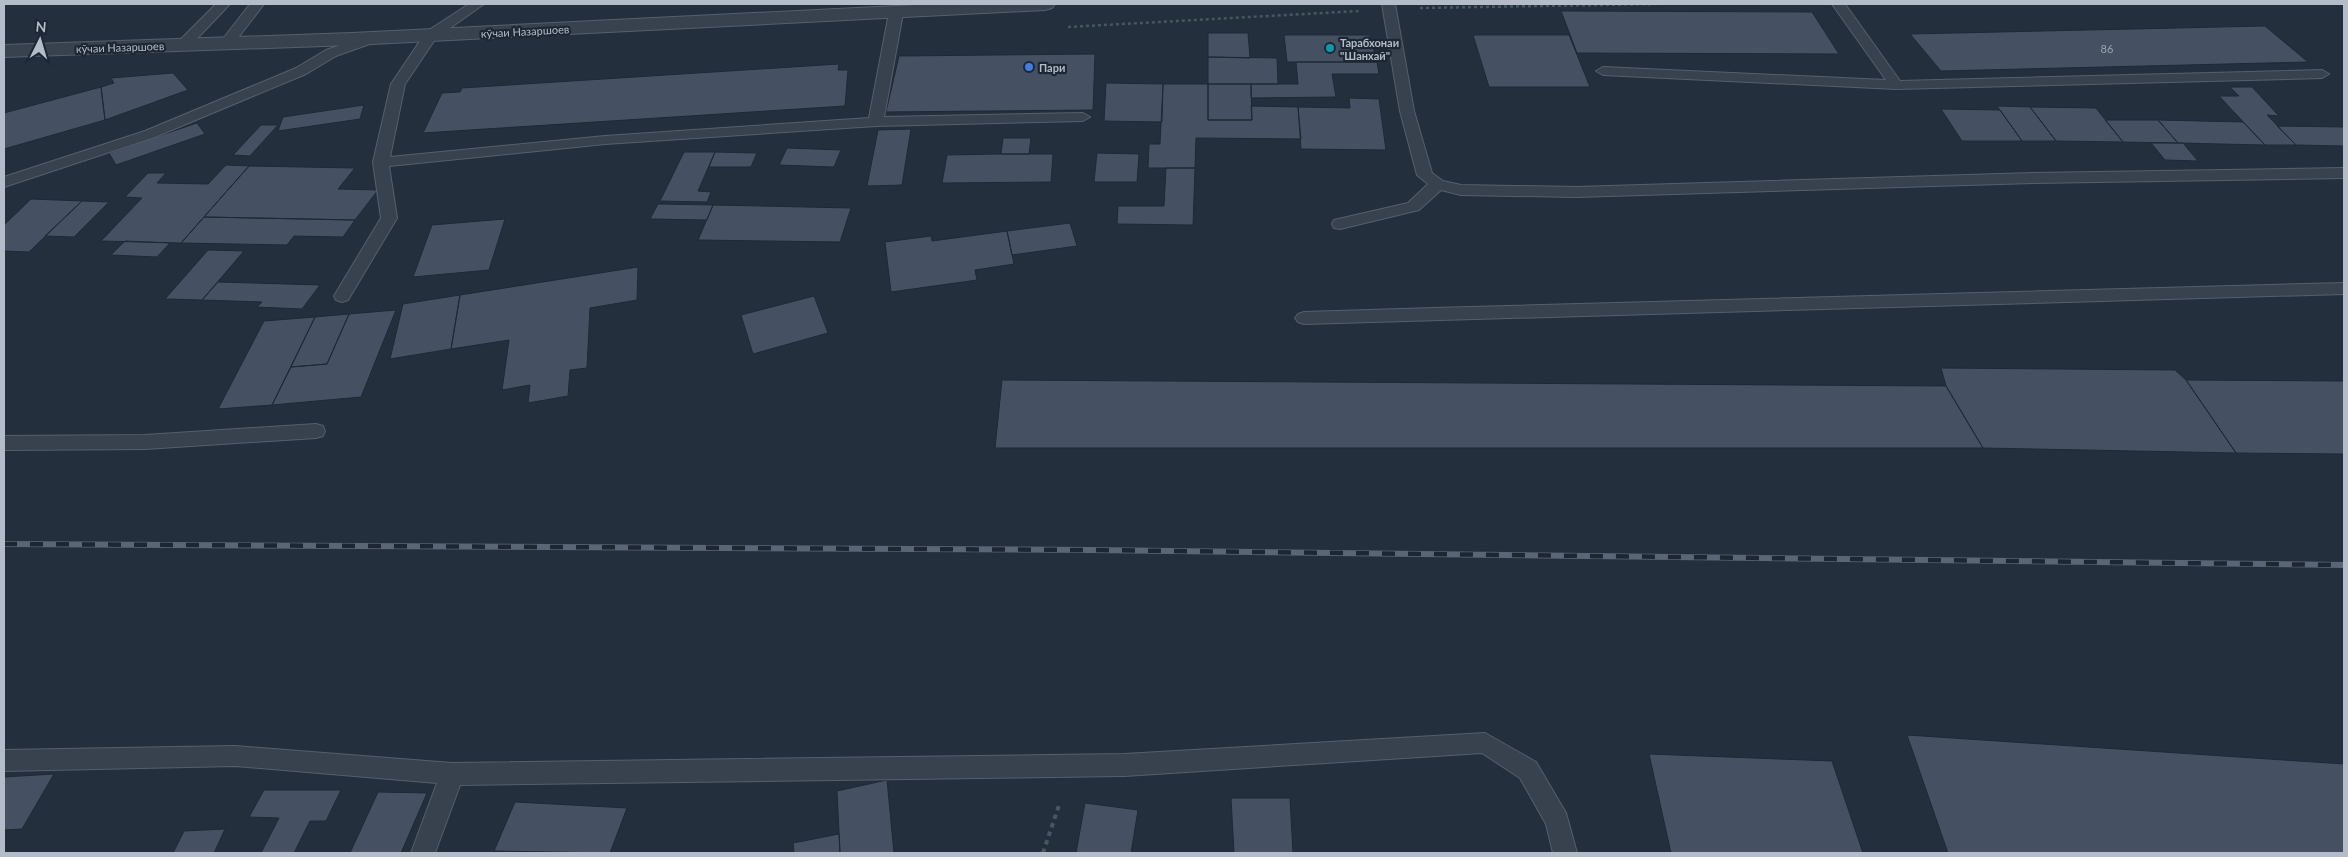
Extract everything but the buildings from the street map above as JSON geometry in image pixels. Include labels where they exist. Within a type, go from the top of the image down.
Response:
[{"type":"street","name":"кӯчаи Назаршоев","points":[[4,51],[373,38],[1045,4]]},
{"type":"lane","points":[[184,45],[223,4]]},
{"type":"lane","points":[[226,44],[257,4]]},
{"type":"lane","points":[[342,296],[389,218],[381,162],[398,84],[431,35],[477,4]]},
{"type":"lane","points":[[1388,4],[1407,111],[1425,175],[1438,184],[1461,190],[1576,192],[2032,178],[2344,173]]},
{"type":"lane","points":[[1839,4],[1896,85]]},
{"type":"lane","points":[[876,122],[896,13]]},
{"type":"lane","points":[[4,182],[150,134],[301,72],[331,53],[373,38]]},
{"type":"lane","points":[[1603,71],[1896,85],[2322,74]]},
{"type":"lane","points":[[381,162],[605,140],[876,122],[1083,117]]},
{"type":"lane","points":[[1340,224],[1413,207],[1438,184]]},
{"type":"lane","points":[[1304,318],[2344,288]]},
{"type":"lane","points":[[4,444],[145,442],[316,431]]},
{"type":"lane","points":[[4,761],[236,756],[452,774],[1124,765],[1484,743],[1528,770],[1557,821],[1565,853]]},
{"type":"lane","points":[[423,853],[452,774]]},
{"type":"path","points":[[1043,853],[1072,766]]},
{"type":"railway","points":[[4,544],[1091,550],[2344,565]]},
{"type":"place","name":"Тарабхонаи \"Шанхай\"","points":[[1330,48]]},
{"type":"place","name":"Пари","points":[[1029,67]]}]
